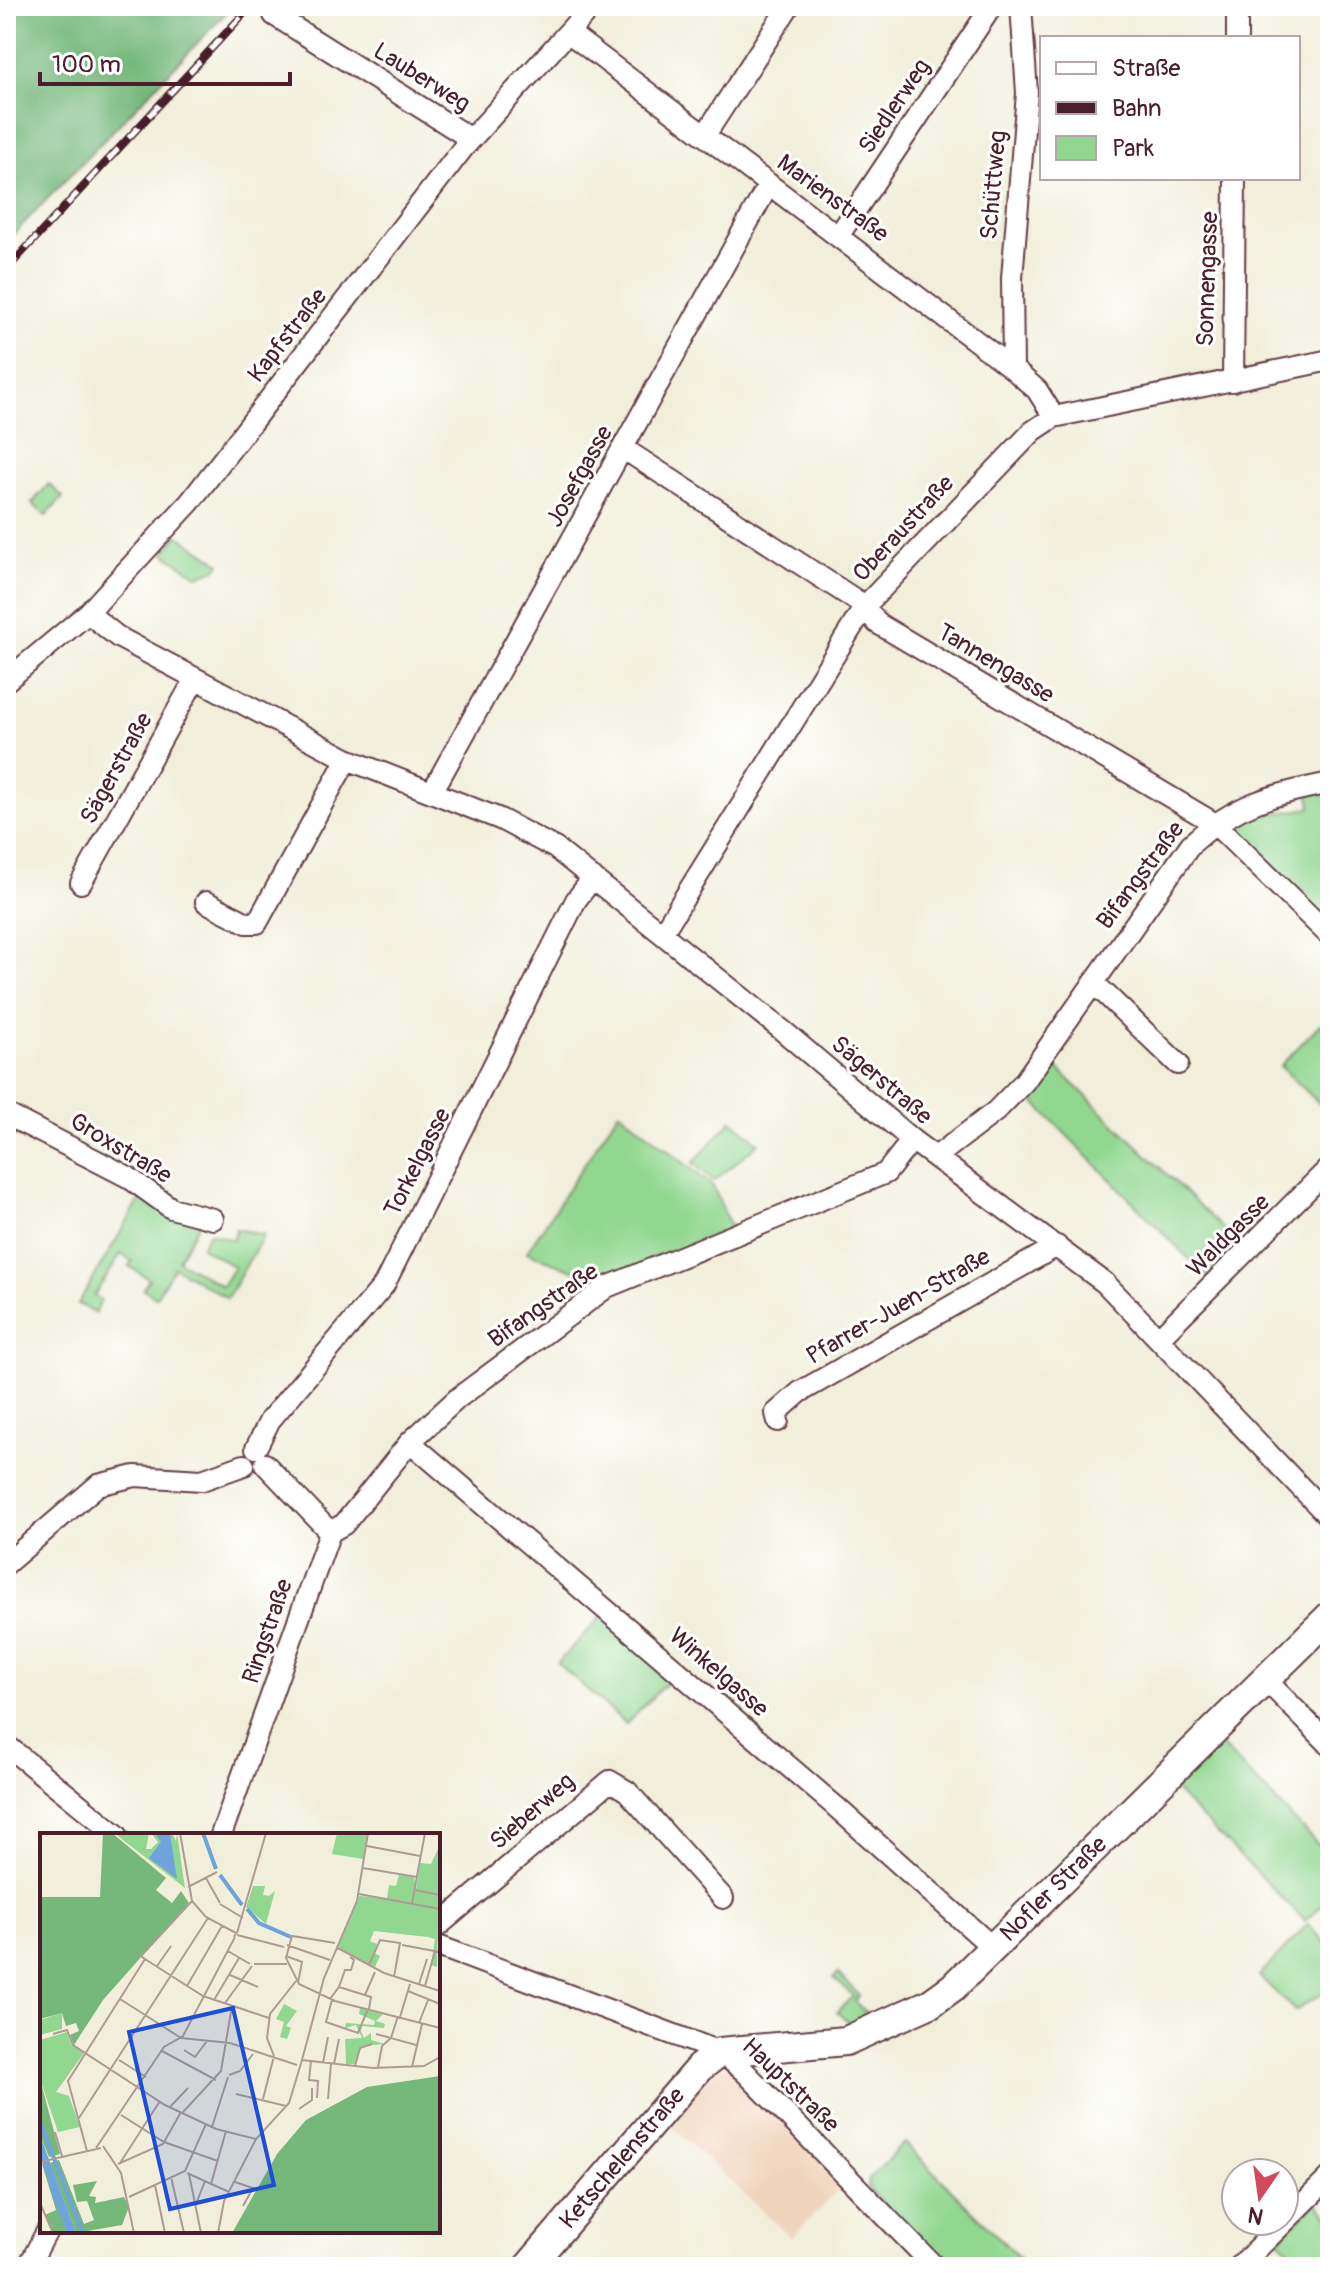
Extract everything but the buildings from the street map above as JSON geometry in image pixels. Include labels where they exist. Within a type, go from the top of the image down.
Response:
[{"type":"main road","name":"Nofler Straße","points":[[720,2052],[846,2041],[867,2034],[942,1996],[1330,1616]]},
{"type":"main road","name":"Ketschelenstraße","points":[[528,2267],[699,2068],[720,2052]]},
{"type":"street","name":"Lauberweg","points":[[283,6],[274,15],[471,139]]},
{"type":"street","name":"Kapfstraße","points":[[6,681],[88,613],[190,502],[471,139],[592,6]]},
{"type":"street","points":[[705,135],[789,6]]},
{"type":"street","name":"Siedlerweg","points":[[839,235],[992,6]]},
{"type":"street","name":"Schüttweg","points":[[1013,369],[1012,278],[1027,93],[1021,6]]},
{"type":"street","points":[[1237,6],[1237,36]]},
{"type":"street","name":"Marienstraße","points":[[569,33],[1013,369],[1037,390],[1054,417]]},
{"type":"street","name":"Sonnengasse","points":[[1233,381],[1230,361],[1235,180]]},
{"type":"street","name":"Josefgasse","points":[[432,792],[769,184]]},
{"type":"street","name":"Oberaustraße","points":[[663,932],[865,606],[1023,441],[1054,417],[1330,360]]},
{"type":"street","name":"Tannengasse","points":[[624,449],[865,606],[877,623],[1214,823],[1330,936]]},
{"type":"street","name":"Sägerstraße","points":[[88,613],[118,637],[347,759],[536,838],[593,878],[663,932],[912,1140],[1105,1283],[1330,1518]]},
{"type":"street","name":"Sägerstraße","points":[[81,883],[195,679]]},
{"type":"street","points":[[206,902],[247,923],[257,923],[347,759]]},
{"type":"street","name":"Bifangstraße","points":[[937,1156],[996,1111],[1024,1082],[1191,844],[1214,823],[1255,800],[1330,783]]},
{"type":"street","name":"Torkelgasse","points":[[255,1459],[270,1420],[384,1285],[576,900],[593,878]]},
{"type":"street","points":[[1094,983],[1178,1064]]},
{"type":"street","name":"Groxstraße","points":[[6,1114],[128,1177],[171,1208],[213,1219]]},
{"type":"street","name":"Bifangstraße","points":[[330,1532],[344,1524],[410,1442],[458,1398],[607,1287],[886,1173],[912,1140]]},
{"type":"street","name":"Waldgasse","points":[[1160,1337],[1330,1167]]},
{"type":"street","name":"Pfarrer-Juen-Straße","points":[[778,1421],[776,1413],[781,1405],[800,1392],[1057,1246]]},
{"type":"street","name":"Winkelgasse","points":[[410,1442],[835,1806],[991,1946]]},
{"type":"street","points":[[6,1564],[98,1485],[135,1476],[202,1480],[255,1459],[330,1532]]},
{"type":"street","name":"Ringstraße","points":[[222,1833],[330,1532]]},
{"type":"street","points":[[1264,1678],[1330,1745]]},
{"type":"street","points":[[6,1745],[115,1833]]},
{"type":"street","name":"Sieberweg","points":[[440,1924],[610,1781],[627,1791],[723,1898]]},
{"type":"street","name":"Hauptstraße","points":[[440,1947],[720,2052],[744,2071],[935,2267]]},
{"type":"street","points":[[1239,2267],[1330,2177]]},
{"type":"street","points":[[28,2267],[46,2233]]},
{"type":"shaded area","points":[[728,2066],[845,2183],[791,2238],[669,2124],[700,2085],[719,2068]]},
{"type":"green space","points":[[6,6],[233,6],[6,242]]},
{"type":"green space","points":[[49,484],[63,497],[46,516],[32,503]]},
{"type":"green space","points":[[178,535],[220,563],[216,569],[198,576],[168,556],[164,552]]},
{"type":"green space","points":[[1330,790],[1330,929],[1232,826],[1234,819],[1259,804],[1262,815],[1311,808],[1309,794]]},
{"type":"green space","points":[[1320,1024],[1330,1033],[1330,1114],[1280,1066]]},
{"type":"green space","points":[[1049,1060],[1243,1248],[1211,1281],[1025,1093]]},
{"type":"green space","points":[[619,1111],[713,1186],[731,1228],[603,1282],[527,1252]]},
{"type":"green space","points":[[732,1120],[759,1143],[714,1181],[693,1163]]},
{"type":"green space","points":[[143,1195],[199,1224],[178,1260],[222,1286],[234,1267],[201,1247],[209,1233],[233,1240],[236,1229],[264,1235],[227,1298],[174,1267],[156,1297],[143,1289],[149,1279],[129,1266],[132,1261],[121,1254],[94,1296],[101,1300],[96,1313],[78,1304]]},
{"type":"green space","points":[[605,1613],[674,1675],[626,1724],[557,1663]]},
{"type":"green space","points":[[1218,1742],[1330,1857],[1330,1898],[1305,1921],[1173,1789]]},
{"type":"green space","points":[[1308,1924],[1330,1948],[1330,1989],[1295,2011],[1259,1976]]},
{"type":"green space","points":[[838,1973],[859,1995],[854,2001],[870,2016],[857,2020],[858,2023],[853,2026],[837,2012],[853,1996],[834,1978]]},
{"type":"green space","points":[[905,2143],[1028,2267],[946,2267],[868,2188],[869,2178]]},
{"type":"green space","points":[[1316,2202],[1330,2217],[1330,2267],[1306,2267],[1279,2240],[1282,2237],[1300,2237],[1300,2218]]},
{"type":"railway","points":[[6,270],[251,6]]}]
